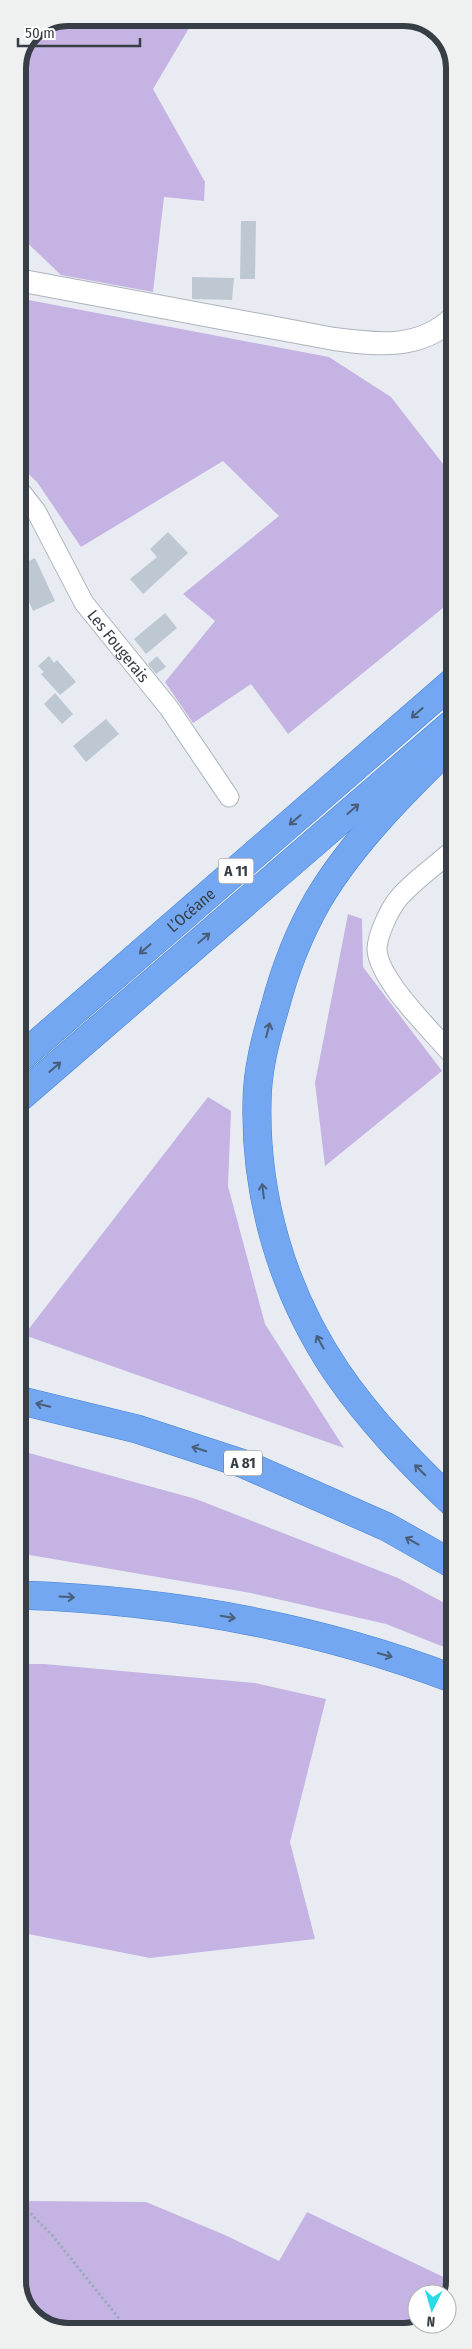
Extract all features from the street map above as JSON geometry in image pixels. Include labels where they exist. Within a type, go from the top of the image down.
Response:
[{"type":"highway","name":"L’Océane","points":[[26,1053],[445,689]]},
{"type":"highway","name":"L’Océane","points":[[26,1092],[445,730]]},
{"type":"highway","points":[[445,751],[400,795],[353,852],[319,898],[305,923],[280,988],[264,1046],[256,1101],[259,1158],[265,1205],[282,1264],[303,1312],[336,1370],[383,1433],[446,1496]]},
{"type":"highway","name":"A 81","points":[[27,1402],[137,1430],[244,1464],[387,1527],[446,1560]]},
{"type":"highway","points":[[27,1596],[131,1602],[236,1618],[345,1643],[446,1676]]},
{"type":"street","points":[[26,282],[334,339],[376,344],[407,342],[445,330]]},
{"type":"street","name":"Les Fougerais","points":[[26,498],[36,510],[84,603],[169,708],[229,797]]},
{"type":"street","points":[[445,857],[396,901],[384,924],[377,949],[385,973],[400,995],[445,1047]]},
{"type":"path","points":[[27,2210],[52,2235],[122,2323]]},
{"type":"shaded area","points":[[190,26],[153,89],[205,182],[204,201],[164,197],[153,292],[61,275],[26,242],[26,68],[29,52],[45,33],[60,27]]},
{"type":"shaded area","points":[[26,300],[329,357],[391,397],[445,467],[445,606],[288,734],[251,684],[193,723],[165,682],[215,621],[183,594],[279,516],[223,461],[81,547],[37,482],[26,472]]},
{"type":"shaded area","points":[[348,914],[362,919],[363,967],[442,1071],[325,1166],[315,1083]]},
{"type":"shaded area","points":[[208,1097],[231,1111],[228,1186],[265,1324],[344,1448],[27,1336],[27,1332]]},
{"type":"shaded area","points":[[27,1452],[196,1499],[398,1578],[446,1604],[446,1648],[386,1624],[251,1593],[27,1554]]},
{"type":"shaded area","points":[[27,1664],[255,1683],[326,1699],[290,1842],[315,1939],[150,1958],[27,1934]]},
{"type":"shaded area","points":[[27,2200],[146,2202],[225,2235],[279,2261],[307,2212],[446,2278],[445,2284],[407,2284],[407,2322],[65,2323],[45,2316],[33,2304],[28,2294]]},
{"type":"building","points":[[241,221],[256,221],[255,279],[240,279]]},
{"type":"building","points":[[192,277],[234,278],[232,300],[192,299]]},
{"type":"building","points":[[168,532],[188,553],[143,594],[130,579],[157,557],[150,549]]},
{"type":"building","points":[[35,558],[55,601],[33,611],[26,596],[26,562]]},
{"type":"building","points":[[165,613],[177,628],[146,654],[134,639]]},
{"type":"building","points":[[49,656],[54,663],[57,660],[76,682],[60,695],[41,674],[44,672],[38,666]]},
{"type":"building","points":[[157,656],[166,667],[156,674],[148,664]]},
{"type":"building","points":[[55,693],[73,714],[62,724],[44,704]]},
{"type":"building","points":[[106,719],[119,734],[86,762],[73,746]]}]
